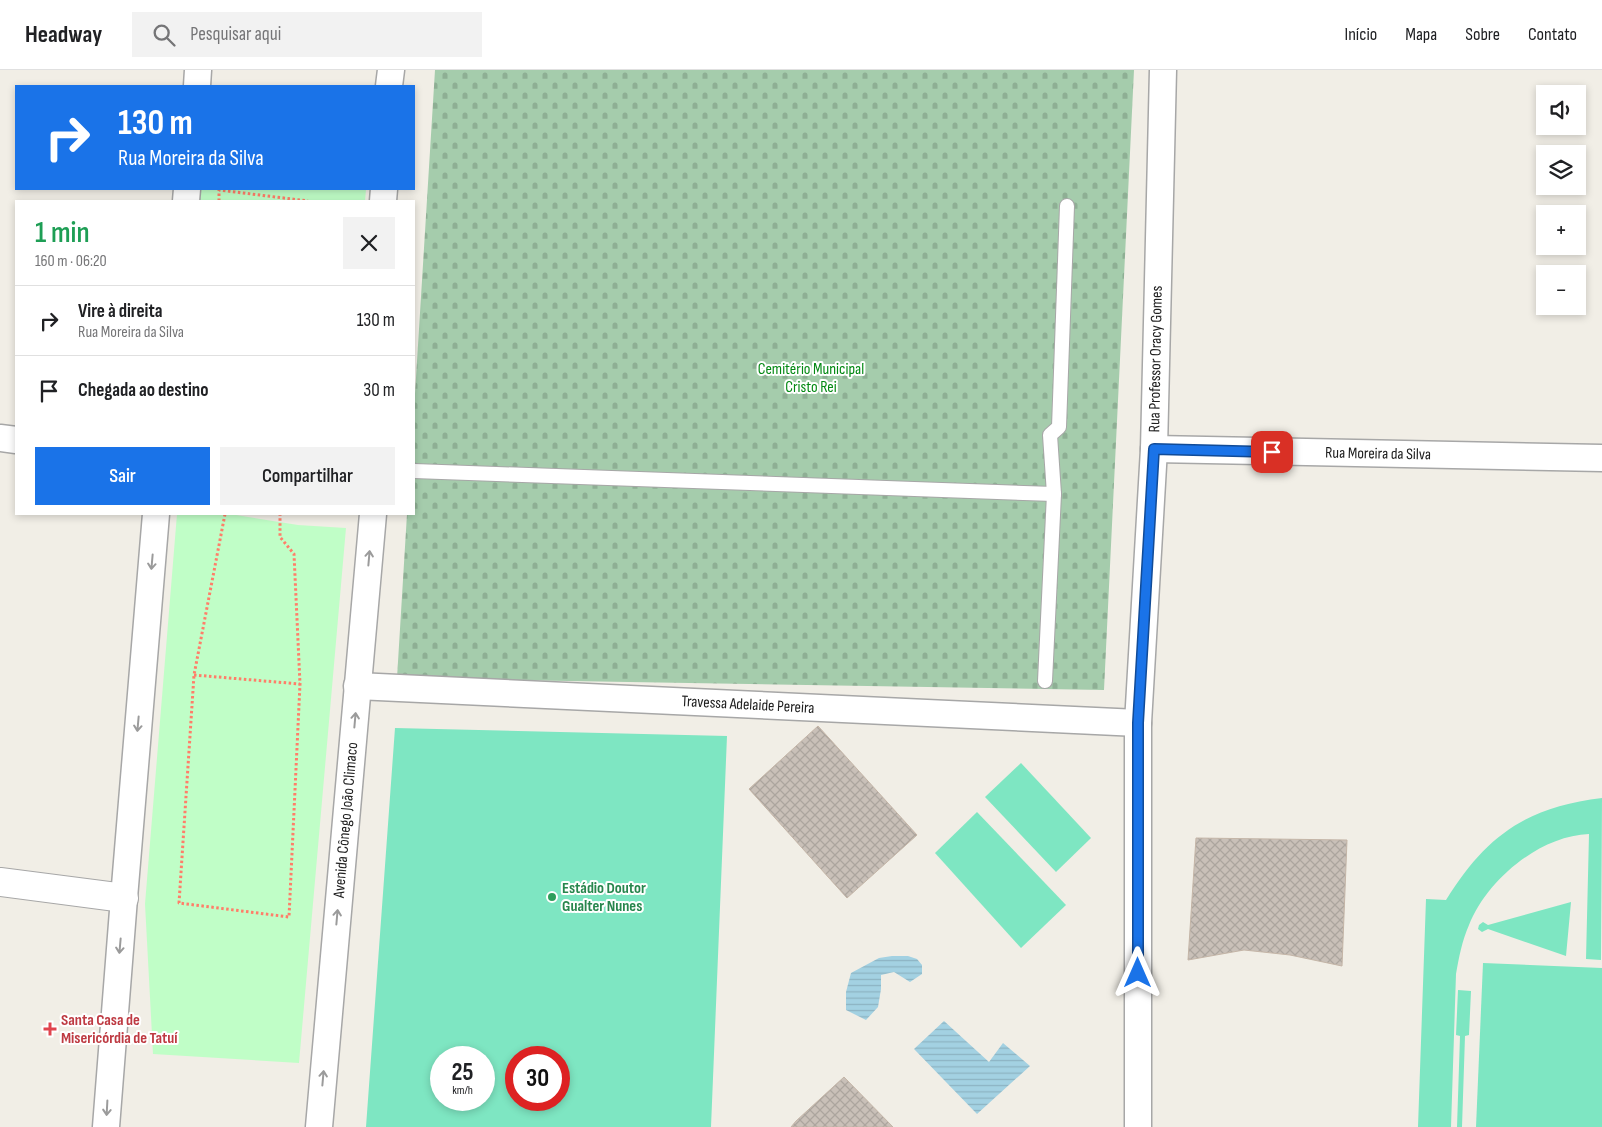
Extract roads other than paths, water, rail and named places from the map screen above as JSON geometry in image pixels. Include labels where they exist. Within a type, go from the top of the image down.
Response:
[{"type":"street","points":[[197,85],[198,70]]},
{"type":"street","points":[[389,85],[391,70]]},
{"type":"street","name":"Rua Professor Oracy Gomes","points":[[1138,1127],[1138,723],[1154,449],[1163,70]]},
{"type":"street","points":[[0,438],[15,440]]},
{"type":"street","name":"Rua Moreira da Silva","points":[[1154,449],[1602,458]]},
{"type":"street","points":[[106,1127],[156,515]]},
{"type":"street","name":"Avenida Cônego João Climaco","points":[[319,1127],[373,515]]},
{"type":"street","name":"Travessa Adelaide Pereira","points":[[357,686],[1138,723]]},
{"type":"street","points":[[0,882],[124,898]]},
{"type":"lane","points":[[1045,681],[1054,494],[1050,435],[1059,427],[1066,206]]},
{"type":"lane","points":[[415,471],[1054,494]]},
{"type":"water","points":[[908,956],[917,959],[922,965],[922,974],[910,982],[894,972],[881,975],[878,1007],[866,1020],[846,1010],[846,992],[851,973],[879,958]]},
{"type":"water","points":[[944,1021],[989,1062],[1003,1043],[1030,1066],[977,1114],[914,1049]]},
{"type":"place","name":"Estádio Doutor Gualter Nunes","points":[[552,897]]},
{"type":"place","name":"Santa Casa de Misericórdia de Tatuí","points":[[50,1029]]},
{"type":"park label","name":"Cemitério Municipal Cristo Rei","points":[[811,378]]}]
